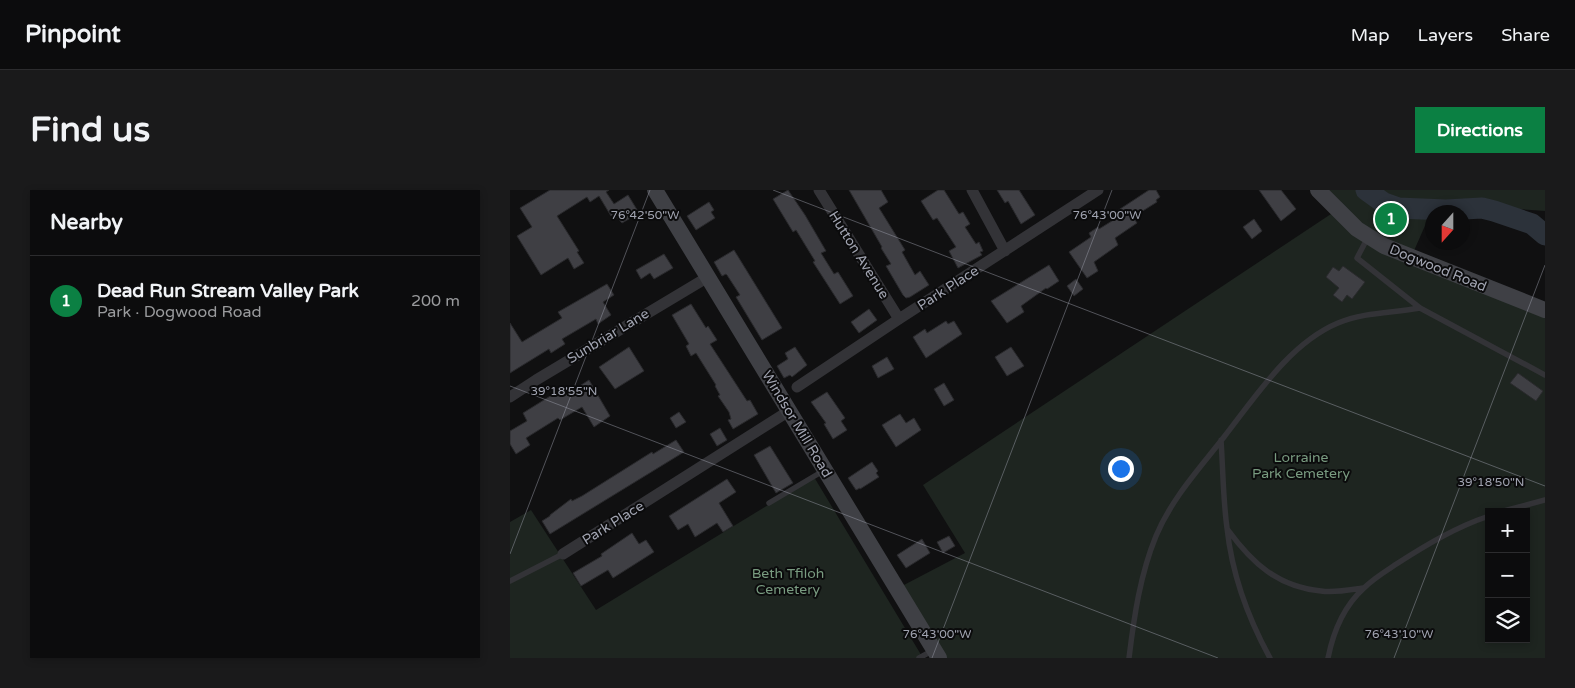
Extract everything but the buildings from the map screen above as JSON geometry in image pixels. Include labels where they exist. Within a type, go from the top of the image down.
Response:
[{"type":"main road","name":"Windsor Mill Road","points":[[655,190],[825,470],[931,655]]},
{"type":"main road","name":"Dogwood Road","points":[[1318,190],[1346,220],[1368,237],[1384,246],[1410,258],[1545,310]]},
{"type":"street","name":"Hutton Avenue","points":[[819,190],[899,319]]},
{"type":"street","points":[[972,190],[1005,251]]},
{"type":"street","name":"Park Place","points":[[797,387],[1098,190]]},
{"type":"street","name":"Sunbriar Lane","points":[[510,397],[708,277]]},
{"type":"street","name":"Park Place","points":[[563,554],[789,411]]},
{"type":"lane","points":[[1368,237],[1357,258],[1420,308],[1545,375]]},
{"type":"lane","points":[[1129,658],[1140,588],[1156,538],[1165,517],[1177,496],[1254,398],[1294,352],[1322,331],[1339,322],[1356,318],[1420,308]]},
{"type":"lane","points":[[1221,440],[1227,530],[1232,558],[1239,586],[1252,621],[1270,658]]},
{"type":"lane","points":[[769,504],[825,470]]},
{"type":"lane","points":[[1515,508],[1545,500]]},
{"type":"lane","points":[[1328,658],[1340,621],[1363,588],[1382,573],[1418,550],[1447,534],[1485,518]]},
{"type":"lane","points":[[1227,530],[1254,562],[1268,573],[1284,581],[1321,591],[1363,588]]},
{"type":"lane","points":[[510,581],[563,554]]},
{"type":"green space","points":[[1326,190],[1545,190],[1545,211],[1435,203],[1434,205],[1425,205],[1425,226],[1413,253],[1362,227]]},
{"type":"green space","name":"Lorraine Park Cemetery","points":[[1331,214],[1545,317],[1545,658],[946,658],[902,586],[965,553],[923,485]]},
{"type":"green space","name":"Beth Tfiloh Cemetery","points":[[814,477],[923,658],[510,658],[510,522],[531,510],[596,610]]},
{"type":"waterway","points":[[1366,190],[1384,203],[1398,208],[1446,210],[1482,208],[1494,211],[1532,224],[1545,235]]},
{"type":"place","name":"Dead Run Stream Valley Park","points":[[1391,219]]}]
